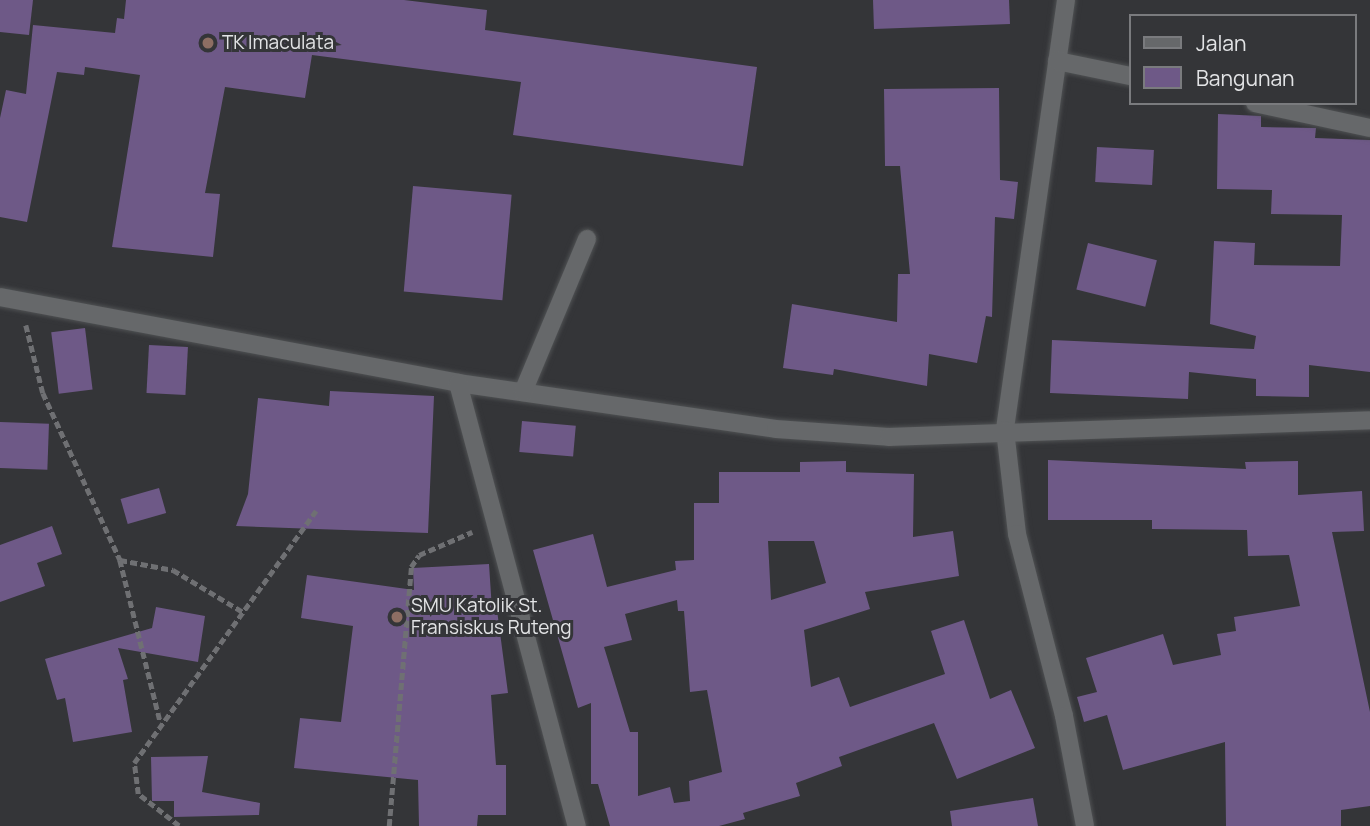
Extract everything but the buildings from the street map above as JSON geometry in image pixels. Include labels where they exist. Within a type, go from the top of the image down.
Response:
[{"type":"street","points":[[1066,0],[1004,430],[1017,534],[1064,716],[1085,826]]},
{"type":"street","points":[[1057,61],[1128,76]]},
{"type":"street","points":[[1264,105],[1370,128]]},
{"type":"street","points":[[523,392],[587,239]]},
{"type":"street","points":[[0,297],[458,383],[776,429],[889,437],[1004,430],[1370,420]]},
{"type":"street","points":[[458,383],[493,524],[578,826]]},
{"type":"path","points":[[20,300],[43,393],[120,560],[160,721]]},
{"type":"path","points":[[179,826],[145,801],[133,783],[134,763],[160,721],[316,511]]},
{"type":"path","points":[[389,826],[411,566],[419,555],[493,524]]},
{"type":"path","points":[[120,560],[173,570],[243,612]]},
{"type":"place","name":"TK Imaculata","points":[[208,43]]},
{"type":"place","name":"SMU Katolik St. Fransiskus Ruteng","points":[[397,617]]}]
